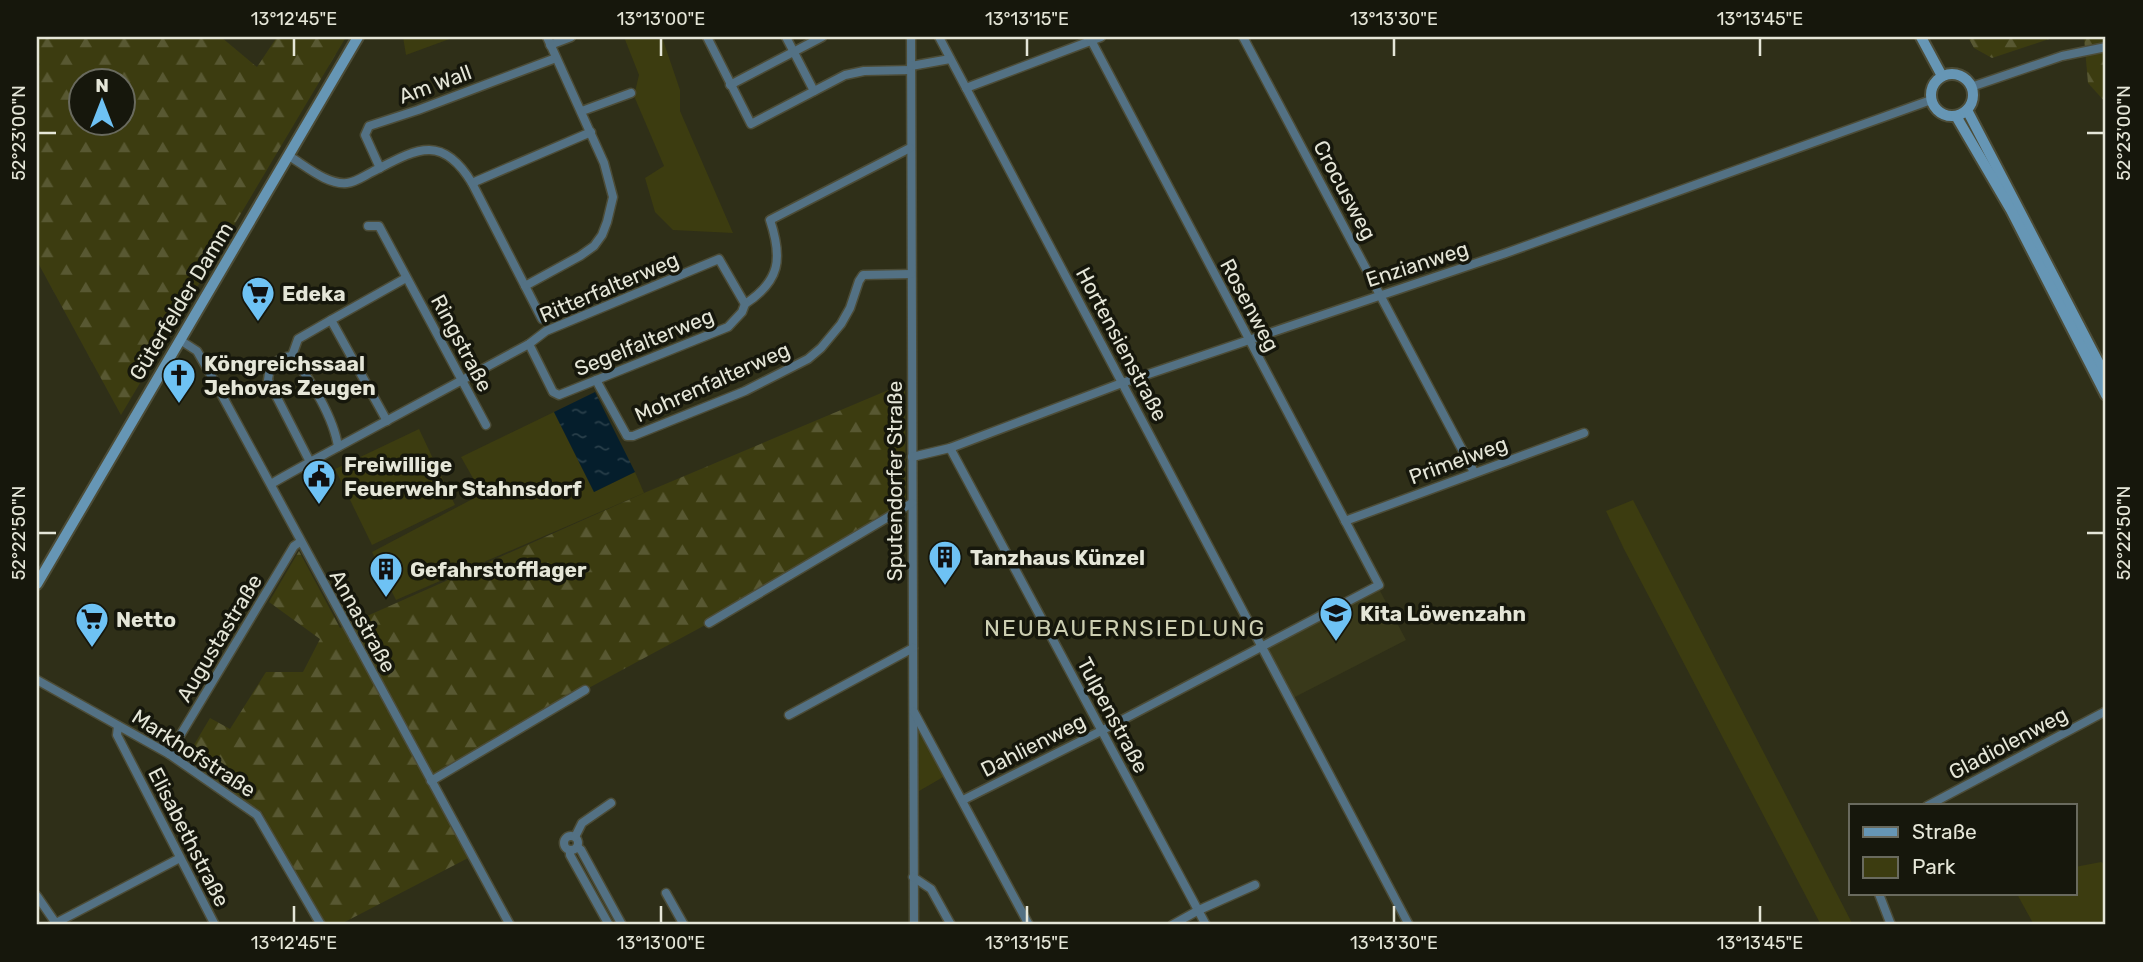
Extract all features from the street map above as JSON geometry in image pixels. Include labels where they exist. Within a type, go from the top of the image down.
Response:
[{"type":"main road","name":"Güterfelder Damm","points":[[37,584],[358,37]]},
{"type":"main road","points":[[1921,37],[1942,76]]},
{"type":"main road","points":[[1959,75],[1971,86],[1972,99],[1967,110],[1956,116],[1938,111],[1931,100],[1932,86],[1942,76],[1959,75]]},
{"type":"main road","points":[[1967,110],[2106,377]]},
{"type":"main road","points":[[1956,116],[2011,210],[2106,396]]},
{"type":"street","points":[[525,286],[594,246],[602,235],[611,210],[613,197],[608,174],[582,111],[548,41],[571,37]]},
{"type":"street","points":[[707,37],[751,124],[854,73],[911,68],[950,59]]},
{"type":"street","points":[[786,37],[814,91]]},
{"type":"street","points":[[730,85],[822,37]]},
{"type":"street","name":"Sputendorfer Straße","points":[[911,37],[914,925]]},
{"type":"street","name":"Hortensienstraße","points":[[939,37],[1409,925]]},
{"type":"street","points":[[966,88],[1101,37]]},
{"type":"street","name":"Crocusweg","points":[[1243,37],[1474,472]]},
{"type":"street","name":"Rosenweg","points":[[1091,40],[1379,585]]},
{"type":"street","points":[[1971,86],[2063,56],[2106,47]]},
{"type":"street","name":"Am Wall","points":[[380,168],[365,135],[369,126],[556,58]]},
{"type":"street","points":[[582,111],[631,93]]},
{"type":"street","name":"Enzianweg","points":[[912,457],[950,447],[1122,383],[1506,253],[1931,100]]},
{"type":"street","points":[[471,183],[591,132]]},
{"type":"street","name":"Segelfalterweg","points":[[529,344],[553,392],[559,395],[728,327],[742,312],[745,304],[761,293],[775,275],[779,257],[770,220],[910,148]]},
{"type":"street","points":[[289,156],[333,182],[354,181],[414,150],[431,149],[447,153],[462,166],[541,320]]},
{"type":"street","name":"Ringstraße","points":[[368,226],[379,226],[406,278],[466,378],[486,425]]},
{"type":"street","name":"Ritterfalterweg","points":[[271,484],[529,344],[546,331],[719,259],[745,304]]},
{"type":"street","name":"Mohrenfalterweg","points":[[596,380],[627,436],[633,436],[745,391],[808,359],[841,324],[863,275],[911,274]]},
{"type":"street","name":"Ringstraße","points":[[310,462],[268,380],[268,371],[273,364],[292,356],[298,339],[406,278]]},
{"type":"street","points":[[331,320],[387,421]]},
{"type":"street","name":"Annastraße","points":[[180,340],[197,351],[510,925]]},
{"type":"street","points":[[292,356],[306,375],[335,431],[338,447]]},
{"type":"street","name":"Primelweg","points":[[1345,521],[1584,433]]},
{"type":"street","name":"Tulpenstraße","points":[[950,447],[1206,925]]},
{"type":"street","points":[[709,623],[912,503]]},
{"type":"street","name":"Augustastraße","points":[[169,754],[294,546],[300,542]]},
{"type":"street","name":"Dahlienweg","points":[[963,800],[1379,585]]},
{"type":"street","points":[[789,715],[913,648]]},
{"type":"street","name":"Markhofstraße","points":[[37,680],[169,754],[257,815],[321,925]]},
{"type":"street","points":[[431,781],[586,690]]},
{"type":"street","points":[[913,710],[1028,925]]},
{"type":"street","name":"Gladiolenweg","points":[[1931,804],[2106,711]]},
{"type":"street","name":"Elisabethstraße","points":[[118,726],[117,734],[215,925]]},
{"type":"street","points":[[609,925],[570,855],[578,844],[575,837],[582,823],[611,803]]},
{"type":"street","points":[[575,837],[569,836],[564,841],[565,847],[581,850],[622,925]]},
{"type":"street","points":[[37,896],[57,924],[180,858]]},
{"type":"street","points":[[913,877],[931,890],[951,925]]},
{"type":"street","points":[[1172,925],[1255,885]]},
{"type":"street","points":[[666,893],[684,925]]},
{"type":"street","points":[[1879,895],[1891,925]]},
{"type":"shaded area","name":"Kita Löwenzahn","points":[[1379,589],[1406,640],[1293,698],[1266,647]]},
{"type":"green space","points":[[37,37],[221,37],[257,67],[277,37],[346,37],[121,415],[37,261],[37,67],[40,65],[37,58]]},
{"type":"green space","points":[[403,37],[455,37],[406,55]]},
{"type":"green space","points":[[624,37],[662,37],[680,90],[680,111],[733,233],[673,230],[655,212],[645,178],[664,166],[634,96],[639,75]]},
{"type":"green space","points":[[1968,37],[2055,37],[1992,58],[1974,48]]},
{"type":"green space","points":[[2084,37],[2106,37],[2106,103],[2088,83]]},
{"type":"green space","points":[[905,383],[906,507],[431,781],[472,856],[339,925],[321,925],[262,812],[185,760],[210,718],[230,729],[266,672],[303,672],[320,639],[269,602],[299,551],[340,628],[644,493]]},
{"type":"green space","points":[[554,412],[594,492],[635,472],[644,493],[396,600],[372,552],[482,494],[461,457]]},
{"type":"green space","points":[[419,429],[455,505],[372,545],[335,469]]},
{"type":"green space","points":[[1633,500],[1853,925],[1821,925],[1624,549],[1606,511]]},
{"type":"green space","points":[[919,730],[945,776],[919,791],[917,732]]},
{"type":"green space","points":[[2101,862],[2106,865],[2106,925],[2034,925],[2018,895],[2076,895],[2076,867]]},
{"type":"water","points":[[595,392],[635,472],[594,492],[554,412]]},
{"type":"place","name":"Edeka","points":[[258,323]]},
{"type":"place","name":"Köngreichssaal Jehovas Zeugen","points":[[179,405]]},
{"type":"place","name":"Freiwillige Feuerwehr Stahnsdorf","points":[[319,506]]},
{"type":"place","name":"Tanzhaus Künzel","points":[[945,587]]},
{"type":"place","name":"Gefahrstofflager","points":[[386,599]]},
{"type":"place","name":"Kita Löwenzahn","points":[[1336,643]]},
{"type":"place","name":"Netto","points":[[92,649]]},
{"type":"district","name":"NEUBAUERNSIEDLUNG","points":[[1125,628]]}]
